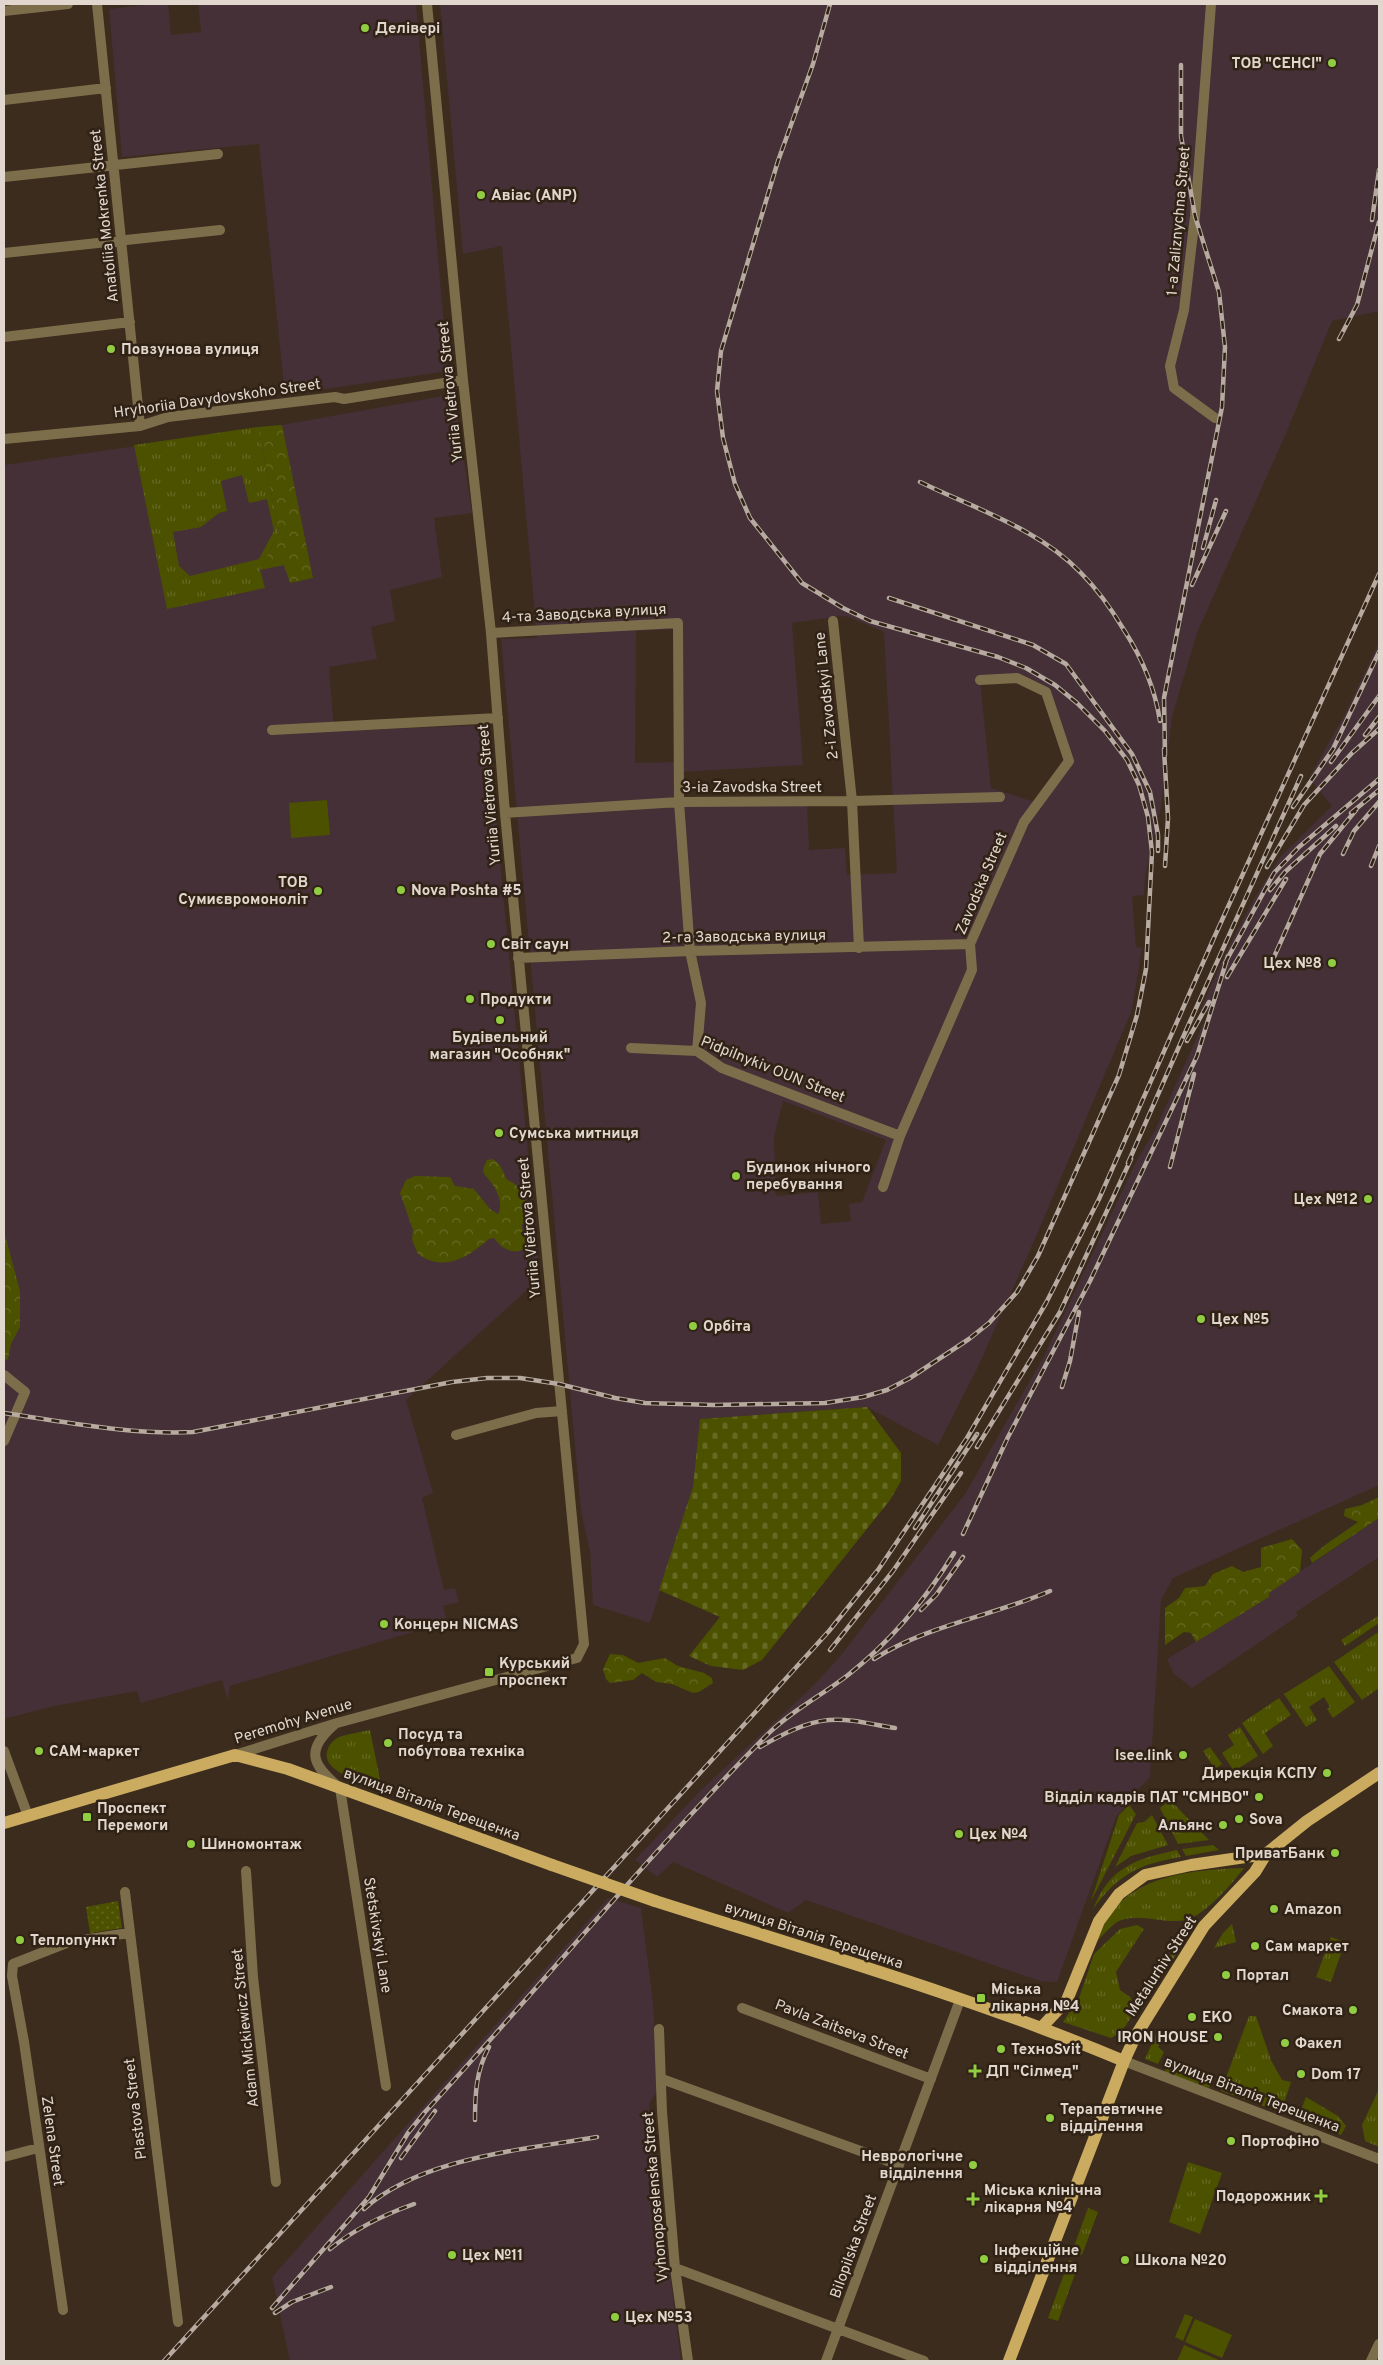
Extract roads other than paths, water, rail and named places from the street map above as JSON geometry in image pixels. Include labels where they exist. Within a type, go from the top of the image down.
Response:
[{"type":"main road","name":"вулиця Віталія Терещенка","points":[[235,1755],[288,1769],[552,1865],[960,2000],[1041,2028],[1124,2061]]},
{"type":"main road","name":"Peremohy Avenue","points":[[4,1823],[235,1755]]},
{"type":"main road","name":"Metalurhiv Street","points":[[1009,2361],[1124,2061],[1138,2032],[1204,1926],[1254,1872],[1266,1854],[1307,1820],[1379,1773]]},
{"type":"main road","points":[[1041,2028],[1067,2000],[1099,1921],[1118,1894],[1145,1875],[1191,1864],[1266,1854]]},
{"type":"street","points":[[4,11],[68,4]]},
{"type":"street","name":"Anatoliia Mokrenka Street","points":[[98,4],[140,426]]},
{"type":"street","name":"Yuriia Vietrova Street","points":[[427,4],[463,380],[492,633],[518,958],[584,1644]]},
{"type":"street","name":"1-a Zaliznychna Street","points":[[1211,4],[1195,216],[1184,310],[1170,366],[1174,388],[1215,418]]},
{"type":"street","points":[[4,100],[106,88]]},
{"type":"street","points":[[4,177],[218,154]]},
{"type":"street","points":[[4,253],[122,242],[220,230]]},
{"type":"street","points":[[4,337],[130,322]]},
{"type":"street","name":"Hryhoriia Davydovskoho Street","points":[[4,439],[140,426],[168,417],[335,397],[344,399],[463,380]]},
{"type":"street","name":"2-i Zavodskyi Lane","points":[[833,621],[852,802],[859,948]]},
{"type":"street","name":"4-та Заводська вулиця","points":[[492,633],[678,623],[679,802]]},
{"type":"street","name":"Zavodska Street","points":[[883,1187],[900,1136],[972,970],[970,944],[1024,822],[1068,761],[1046,692],[1017,678],[980,680]]},
{"type":"street","points":[[272,730],[498,718]]},
{"type":"street","name":"3-ia Zavodska Street","points":[[505,813],[679,802],[852,802],[1000,797]]},
{"type":"street","points":[[679,802],[690,951],[701,1003],[697,1051]]},
{"type":"street","name":"2-га Заводська вулиця","points":[[518,958],[690,951],[970,944]]},
{"type":"street","name":"Pidpilnykiv OUN Street","points":[[631,1048],[697,1051],[722,1068],[900,1136]]},
{"type":"street","points":[[4,1375],[25,1392],[4,1441]]},
{"type":"street","points":[[456,1435],[536,1413],[562,1411]]},
{"type":"street","name":"Peremohy Avenue","points":[[235,1755],[337,1723],[577,1658],[584,1644]]},
{"type":"street","points":[[337,1723],[319,1740],[315,1753],[316,1765],[324,1775],[340,1788]]},
{"type":"street","points":[[4,1751],[28,1816]]},
{"type":"street","name":"Stetskivskyi Lane","points":[[340,1788],[386,2086]]},
{"type":"street","name":"Adam Mickiewicz Street","points":[[246,1871],[253,1978],[276,2182]]},
{"type":"street","name":"Plastova Street","points":[[124,1892],[178,2322]]},
{"type":"street","name":"Zelena Street","points":[[62,2310],[24,2042],[12,1976],[13,1964],[69,1942],[130,1933]]},
{"type":"street","name":"Bilopilska Street","points":[[826,2361],[960,2000]]},
{"type":"street","name":"Pavla Zaitseva Street","points":[[742,2008],[932,2079]]},
{"type":"street","name":"Vyhonoposelenska Street","points":[[659,2029],[662,2112],[675,2268],[688,2361]]},
{"type":"street","name":"вулиця Віталія Терещенка","points":[[1124,2061],[1379,2159]]},
{"type":"street","points":[[662,2079],[899,2165]]},
{"type":"street","points":[[4,2157],[38,2148]]},
{"type":"street","points":[[675,2268],[924,2361]]},
{"type":"street","points":[[1371,2361],[1379,2344]]},
{"type":"railway","points":[[4,1413],[122,1430],[193,1432],[452,1382],[487,1378],[520,1378],[559,1384],[615,1398],[645,1403],[714,1405],[825,1403],[863,1397],[887,1390],[910,1378],[969,1339],[989,1323],[1017,1292],[1038,1256],[1119,1075],[1137,1015],[1146,969],[1152,852],[1148,817],[1139,785],[1127,760],[1105,731],[1077,703],[1055,685],[1026,668],[998,657],[870,621],[843,608],[802,583],[750,518],[735,484],[723,438],[717,391],[721,351],[778,161],[813,64],[830,4]]},
{"type":"railway","points":[[1165,755],[1164,698],[1222,407],[1225,347],[1219,292],[1195,216],[1181,136],[1181,65]]},
{"type":"railway","points":[[1372,220],[1379,170]]},
{"type":"railway","points":[[1339,339],[1357,305],[1379,222]]},
{"type":"railway","points":[[920,482],[1026,532],[1046,544],[1081,573],[1110,608],[1137,652],[1147,674],[1160,721]]},
{"type":"railway","points":[[1203,548],[1216,500]]},
{"type":"railway","points":[[1192,585],[1226,511]]},
{"type":"railway","points":[[164,2361],[829,1631],[878,1570],[967,1438],[1046,1303],[1099,1199],[1213,940],[1379,574]]},
{"type":"railway","points":[[889,598],[1033,645],[1066,664],[1132,754],[1150,792],[1158,835],[1158,851]]},
{"type":"railway","points":[[1293,807],[1333,749],[1379,652]]},
{"type":"railway","points":[[1331,762],[1379,696]]},
{"type":"railway","points":[[1365,735],[1379,717]]},
{"type":"railway","points":[[1267,867],[1304,805],[1352,753],[1379,729]]},
{"type":"railway","points":[[1164,749],[1168,818],[1165,866]]},
{"type":"railway","points":[[1128,1163],[1301,776]]},
{"type":"railway","points":[[1225,963],[1274,873],[1299,847],[1379,779]]},
{"type":"railway","points":[[1351,813],[1379,790]]},
{"type":"railway","points":[[1343,854],[1354,831],[1379,802]]},
{"type":"railway","points":[[1270,966],[1320,854],[1356,810]]},
{"type":"railway","points":[[1270,890],[1285,872],[1336,826]]},
{"type":"railway","points":[[1371,866],[1379,846]]},
{"type":"railway","points":[[1227,977],[1286,879]]},
{"type":"railway","points":[[963,1534],[1008,1437],[1090,1281],[1197,1056],[1228,956]]},
{"type":"railway","points":[[1187,1041],[1209,1002]]},
{"type":"railway","points":[[1170,1167],[1194,1074]]},
{"type":"railway","points":[[977,1447],[1060,1312],[1131,1159]]},
{"type":"railway","points":[[1062,1387],[1070,1361],[1079,1312]]},
{"type":"railway","points":[[915,1528],[977,1434]]},
{"type":"railway","points":[[830,1650],[893,1571],[961,1473]]},
{"type":"railway","points":[[272,2308],[369,2197],[408,2133],[425,2112],[636,1874],[776,1726],[848,1675],[893,1634],[932,1587],[954,1553]]},
{"type":"railway","points":[[921,1610],[936,1595],[963,1557]]},
{"type":"railway","points":[[874,1659],[894,1647],[938,1629],[1050,1591]]},
{"type":"railway","points":[[760,1747],[793,1730],[820,1721],[846,1720],[895,1728]]},
{"type":"railway","points":[[475,2120],[477,2083],[481,2065],[489,2047]]},
{"type":"railway","points":[[401,2158],[435,2111]]},
{"type":"railway","points":[[364,2209],[388,2192],[414,2178],[444,2167],[474,2158],[597,2137]]},
{"type":"railway","points":[[330,2249],[370,2223],[414,2204]]},
{"type":"railway","points":[[275,2313],[292,2302],[331,2287]]},
{"type":"place","name":"Делівері","points":[[365,28]]},
{"type":"place","name":"ТОВ \"СЕНСІ\"","points":[[1332,63]]},
{"type":"place","name":"Авіас (ANP)","points":[[481,195]]},
{"type":"place","name":"Повзунова вулиця","points":[[111,349]]},
{"type":"place","name":"Nova Poshta #5","points":[[401,890]]},
{"type":"place","name":"ТОВ Сумиєвромоноліт","points":[[318,891]]},
{"type":"place","name":"Світ саун","points":[[491,944]]},
{"type":"place","name":"Цех №8","points":[[1332,963]]},
{"type":"place","name":"Продукти","points":[[470,999]]},
{"type":"place","name":"Будівельний магазин \"Особняк\"","points":[[500,1020]]},
{"type":"place","name":"Сумська митниця","points":[[499,1133]]},
{"type":"place","name":"Будинок нічного перебування","points":[[736,1176]]},
{"type":"place","name":"Цех №12","points":[[1368,1199]]},
{"type":"place","name":"Цех №5","points":[[1201,1319]]},
{"type":"place","name":"Орбіта","points":[[693,1326]]},
{"type":"place","name":"Концерн NICMAS","points":[[384,1624]]},
{"type":"place","name":"Курський проспект","points":[[489,1672]]},
{"type":"place","name":"Посуд та побутова техніка","points":[[388,1743]]},
{"type":"place","name":"САМ-маркет","points":[[39,1751]]},
{"type":"place","name":"Isee.link","points":[[1183,1755]]},
{"type":"place","name":"Дирекція КСПУ","points":[[1327,1773]]},
{"type":"place","name":"Відділ кадрів ПАТ \"СМНВО\"","points":[[1259,1797]]},
{"type":"place","name":"Проспект Перемоги","points":[[87,1817]]},
{"type":"place","name":"Sova","points":[[1239,1819]]},
{"type":"place","name":"Альянс","points":[[1223,1825]]},
{"type":"place","name":"Цех №4","points":[[959,1834]]},
{"type":"place","name":"Шиномонтаж","points":[[191,1844]]},
{"type":"place","name":"ПриватБанк","points":[[1335,1853]]},
{"type":"place","name":"Amazon","points":[[1274,1909]]},
{"type":"place","name":"Теплопункт","points":[[20,1940]]},
{"type":"place","name":"Сам маркет","points":[[1255,1946]]},
{"type":"place","name":"Портал","points":[[1226,1975]]},
{"type":"place","name":"Міська лікарня №4","points":[[981,1998]]},
{"type":"place","name":"Смакота","points":[[1353,2010]]},
{"type":"place","name":"ЕКО","points":[[1192,2017]]},
{"type":"place","name":"IRON HOUSE","points":[[1218,2037]]},
{"type":"place","name":"Факел","points":[[1285,2043]]},
{"type":"place","name":"ТехноSvit","points":[[1001,2049]]},
{"type":"place","name":"ДП \"Сілмед\"","points":[[975,2071]]},
{"type":"place","name":"Dom 17","points":[[1301,2074]]},
{"type":"place","name":"Терапевтичне відділення","points":[[1050,2118]]},
{"type":"place","name":"Портофіно","points":[[1231,2141]]},
{"type":"place","name":"Неврологічне відділення","points":[[973,2165]]},
{"type":"place","name":"Подорожник","points":[[1321,2196]]},
{"type":"place","name":"Міська клінічна лікарня №4","points":[[973,2199]]},
{"type":"place","name":"Цех №11","points":[[452,2255]]},
{"type":"place","name":"Інфекційне відділення","points":[[984,2259]]},
{"type":"place","name":"Школа №20","points":[[1125,2260]]},
{"type":"place","name":"Цех №53","points":[[615,2317]]}]
